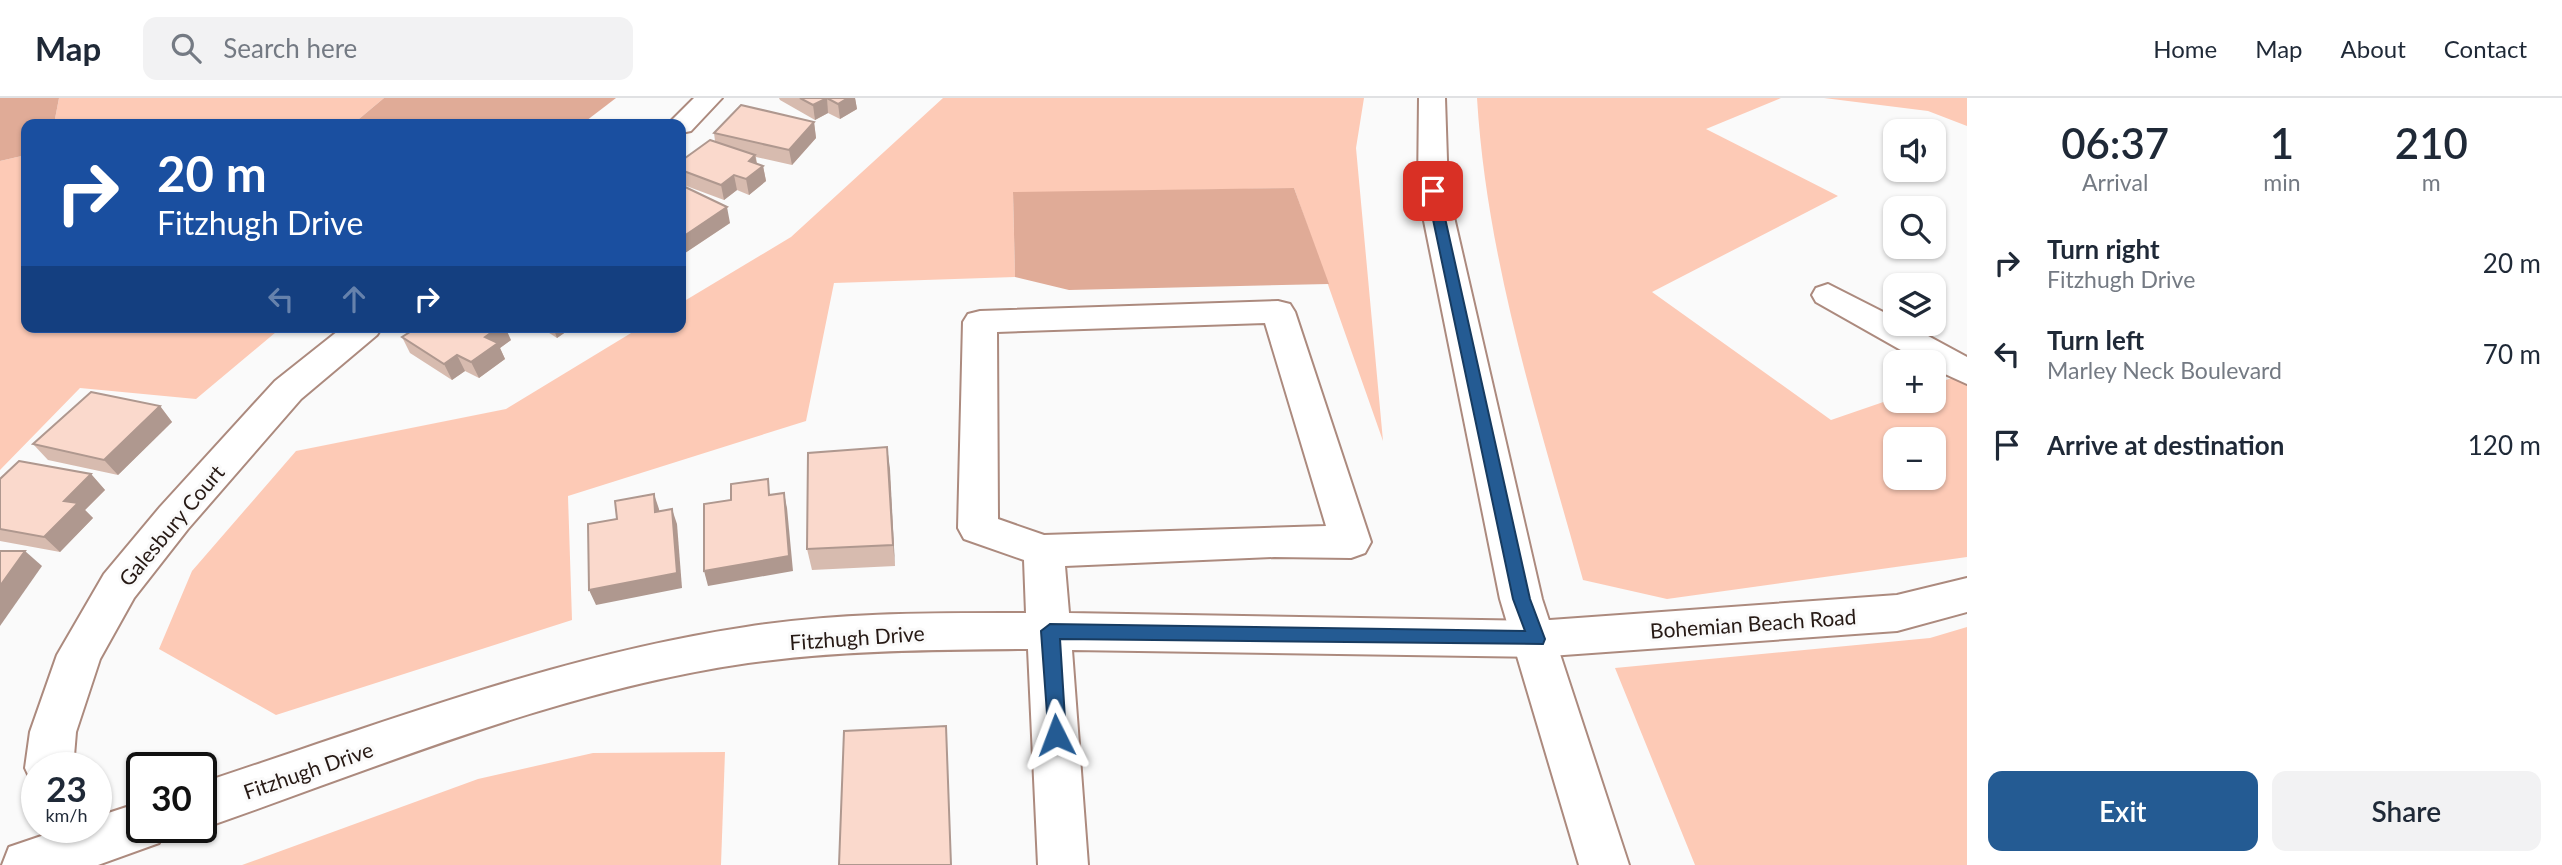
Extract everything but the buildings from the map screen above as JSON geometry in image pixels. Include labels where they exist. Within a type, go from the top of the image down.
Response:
[{"type":"street","points":[[686,120],[709,98]]},
{"type":"street","points":[[1432,98],[1433,191],[1521,599],[1536,639],[1569,756],[1604,865]]},
{"type":"street","points":[[1828,295],[1967,372]]},
{"type":"street","points":[[1278,312],[1351,542],[1274,541],[1044,551],[978,528],[980,322],[1278,312]]},
{"type":"street","name":"Galesbury Court","points":[[51,752],[53,732],[79,655],[119,586],[174,518],[288,390],[358,333]]},
{"type":"street","points":[[1044,551],[1063,865]]},
{"type":"street","name":"Bohemian Beach Road","points":[[1536,639],[1897,612],[1967,594]]},
{"type":"street","name":"Fitzhugh Drive","points":[[217,801],[478,712],[615,671],[747,645],[880,632],[1050,631],[1536,639]]},
{"type":"street","points":[[36,851],[126,830]]},
{"type":"shaded area","points":[[0,98],[59,98],[55,119],[21,119],[21,156],[0,161]]},
{"type":"shaded area","points":[[59,98],[384,98],[359,119],[55,119]]},
{"type":"shaded area","points":[[384,98],[616,98],[589,119],[359,119]]},
{"type":"shaded area","points":[[943,98],[1364,98],[1356,148],[1383,441],[1294,188],[1013,193],[1015,277],[834,283],[806,421],[568,496],[572,620],[276,715],[159,649],[192,571],[296,451],[506,409],[631,333],[686,333],[686,300],[791,237]]},
{"type":"shaded area","points":[[1477,98],[1781,98],[1706,129],[1838,196],[1652,292],[1831,420],[1883,402],[1883,413],[1946,413],[1946,380],[1955,377],[1967,385],[1967,557],[1667,599],[1583,580],[1517,341],[1492,221]]},
{"type":"shaded area","points":[[1824,98],[1967,98],[1967,126],[1928,111]]},
{"type":"shaded area","points":[[21,156],[21,333],[275,333],[196,399],[80,388],[0,470],[0,161]]},
{"type":"shaded area","points":[[1294,188],[1329,284],[1069,290],[1015,277],[1013,192]]},
{"type":"shaded area","points":[[1967,627],[1967,865],[1695,865],[1615,668],[1930,638]]},
{"type":"shaded area","points":[[725,752],[721,865],[242,865],[478,779],[593,753]]},
{"type":"route","points":[[1056,735],[1050,631],[1536,639],[1521,599],[1455,305],[1433,191]]}]
